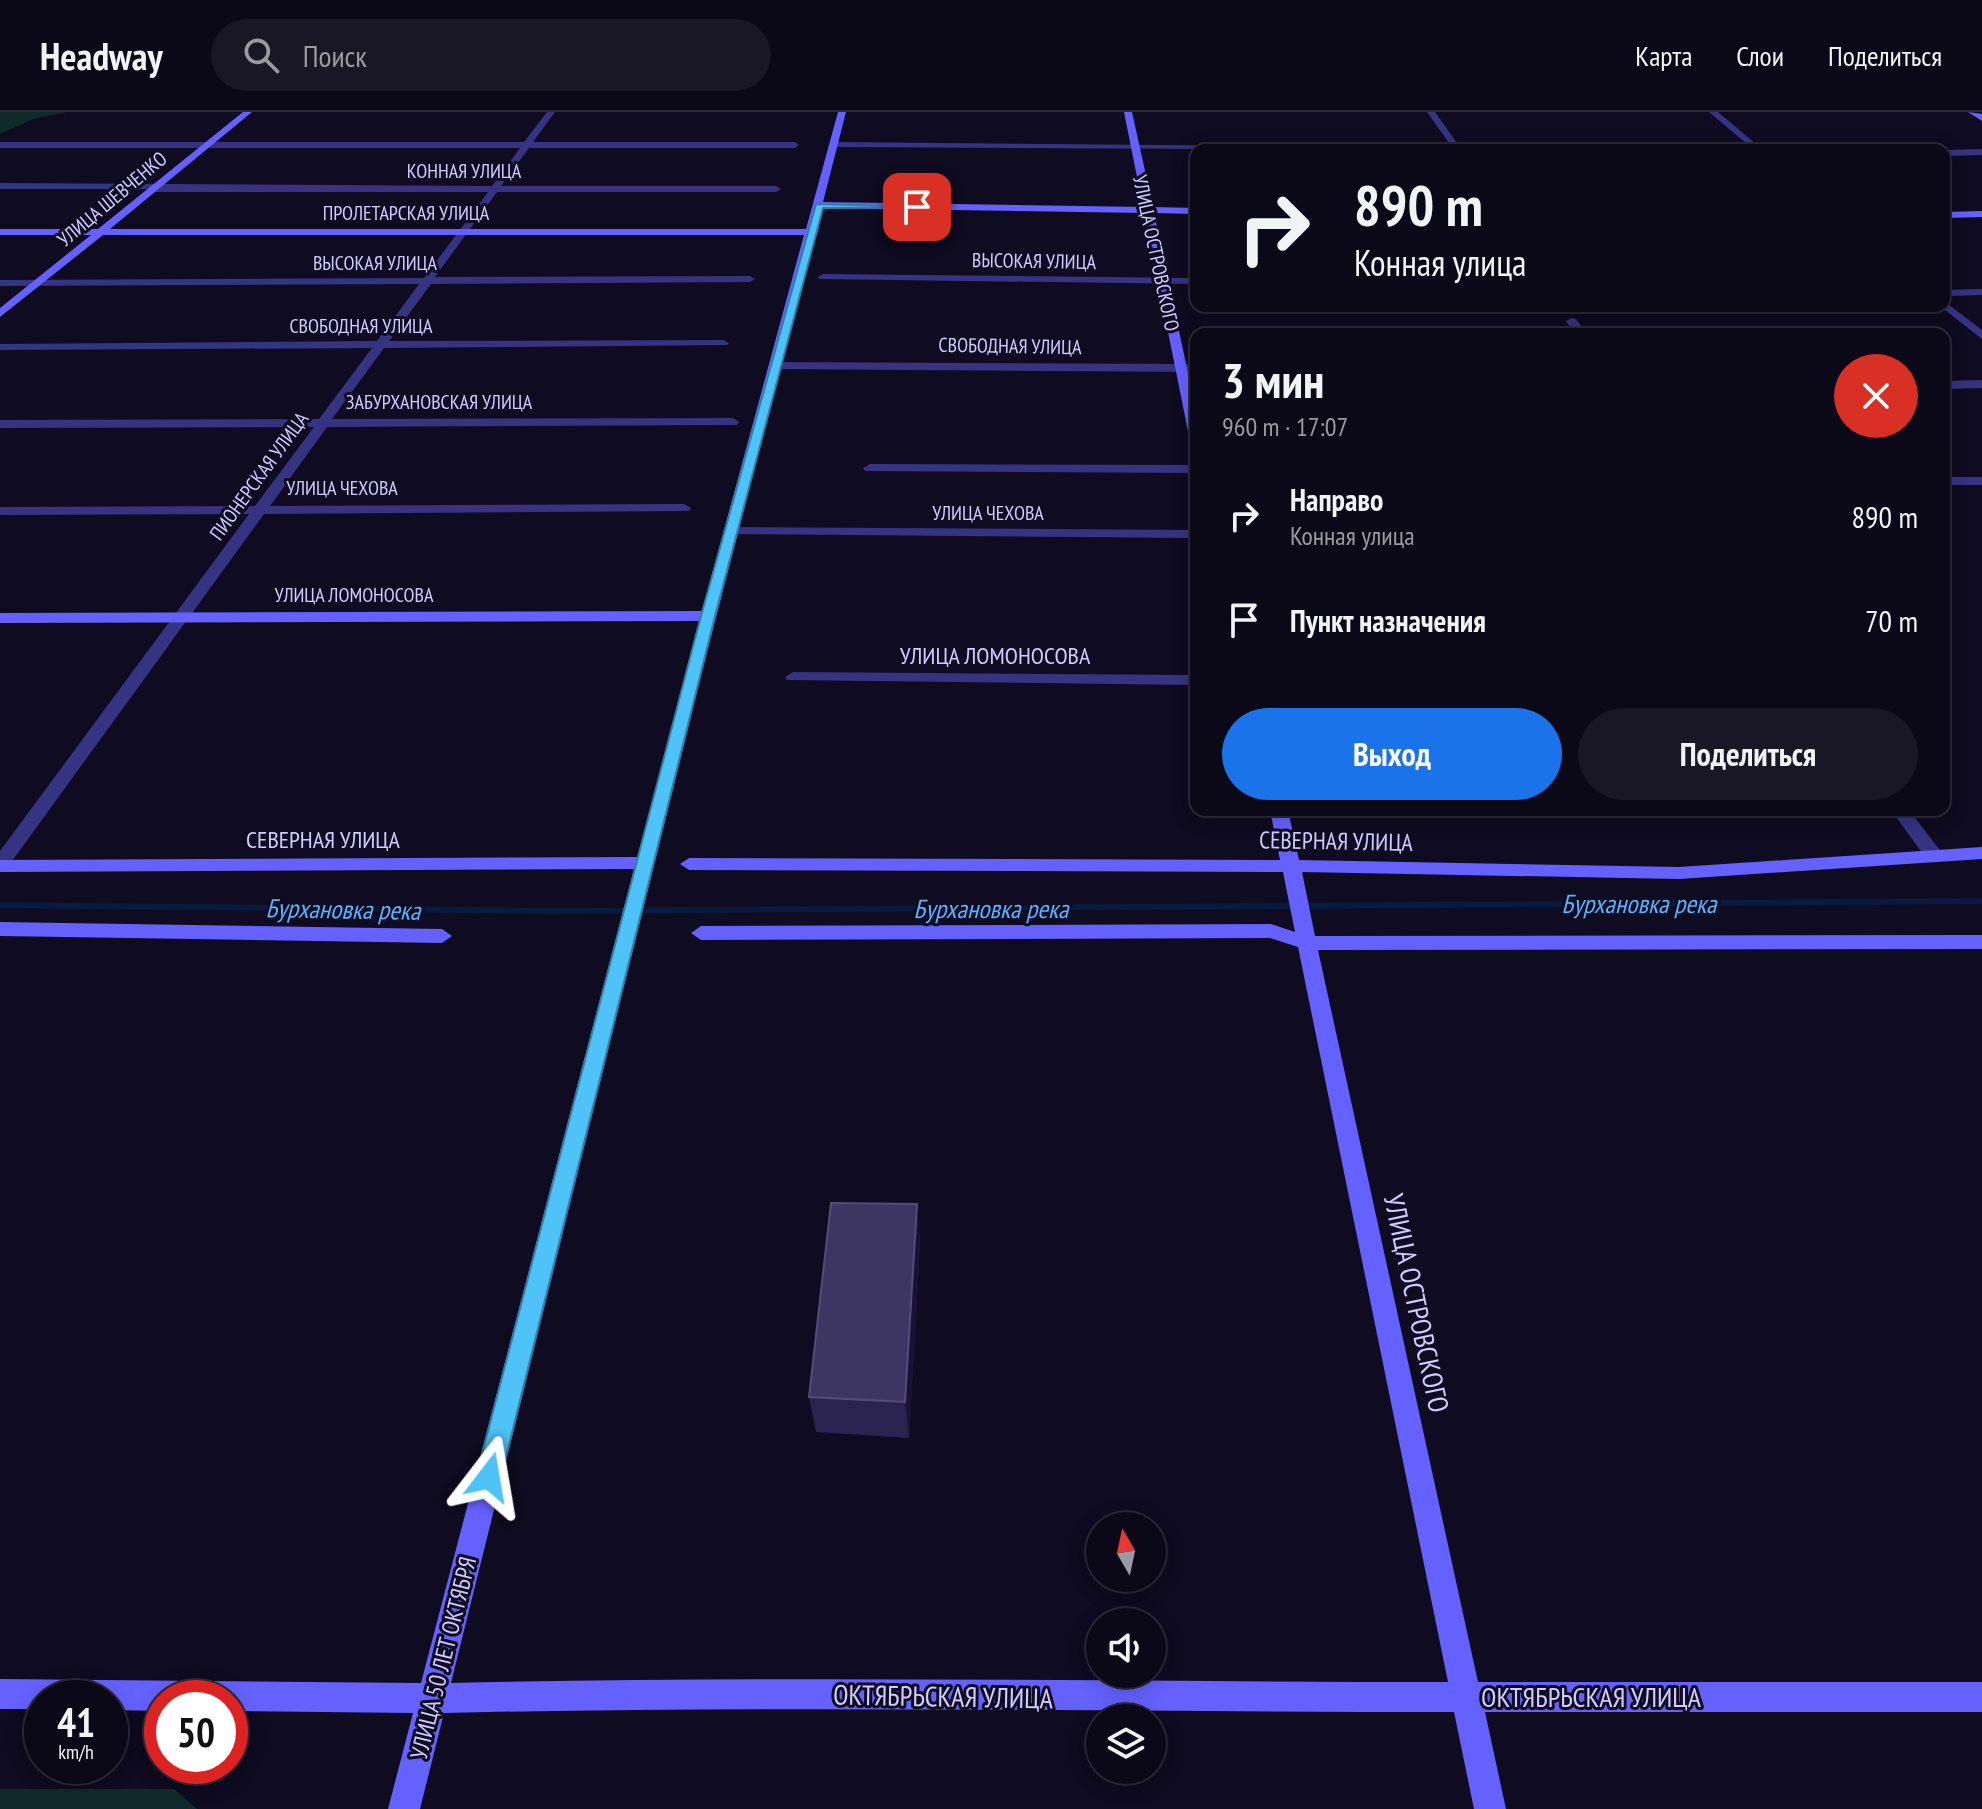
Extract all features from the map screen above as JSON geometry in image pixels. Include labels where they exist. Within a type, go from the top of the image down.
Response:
[{"type":"street","name":"УЛИЦА ШЕВЧЕНКО","points":[[0,314],[248,112]]},
{"type":"street","name":"ПИОНЕРСКАЯ УЛИЦА","points":[[0,865],[551,112]]},
{"type":"street","name":"УЛИЦА 50 ЛЕТ ОКТЯБРЯ","points":[[404,1809],[708,616],[813,232],[842,112]]},
{"type":"street","name":"УЛИЦА ОСТРОВСКОГО","points":[[1128,112],[1190,415]]},
{"type":"street","points":[[1431,112],[1454,144]]},
{"type":"street","points":[[1713,112],[1752,144]]},
{"type":"street","points":[[1972,112],[1982,118]]},
{"type":"street","points":[[0,145],[795,145]]},
{"type":"street","points":[[834,145],[1190,148]]},
{"type":"street","points":[[1950,153],[1982,152]]},
{"type":"street","name":"КОННАЯ УЛИЦА","points":[[0,186],[776,189]]},
{"type":"street","points":[[819,205],[1190,211]]},
{"type":"street","points":[[1950,215],[1982,214]]},
{"type":"street","name":"ПРОЛЕТАРСКАЯ УЛИЦА","points":[[0,232],[813,232]]},
{"type":"street","name":"ВЫСОКАЯ УЛИЦА","points":[[823,277],[1190,281]]},
{"type":"street","name":"ВЫСОКАЯ УЛИЦА","points":[[0,283],[750,279]]},
{"type":"street","points":[[1950,293],[1982,292]]},
{"type":"street","points":[[1950,309],[1982,336]]},
{"type":"street","points":[[1572,321],[1577,328]]},
{"type":"street","name":"СВОБОДНАЯ УЛИЦА","points":[[0,347],[723,343]]},
{"type":"street","name":"СВОБОДНАЯ УЛИЦА","points":[[775,366],[1190,368]]},
{"type":"street","points":[[1950,385],[1982,384]]},
{"type":"street","name":"ЗАБУРХАНОВСКАЯ УЛИЦА","points":[[0,424],[733,422]]},
{"type":"street","points":[[870,468],[1190,469]]},
{"type":"street","points":[[1950,481],[1982,481]]},
{"type":"street","name":"УЛИЦА ЧЕХОВА","points":[[0,511],[684,508]]},
{"type":"street","name":"УЛИЦА ЧЕХОВА","points":[[731,531],[1190,534]]},
{"type":"street","name":"УЛИЦА ЛОМОНОСОВА","points":[[0,618],[708,616]]},
{"type":"street","name":"УЛИЦА ЛОМОНОСОВА","points":[[793,677],[1190,680]]},
{"type":"street","name":"УЛИЦА ОСТРОВСКОГО","points":[[1280,816],[1469,1695],[1490,1809]]},
{"type":"street","points":[[1904,816],[1935,857]]},
{"type":"street","name":"СЕВЕРНАЯ УЛИЦА","points":[[689,864],[1291,866],[1679,873],[1982,853]]},
{"type":"street","name":"СЕВЕРНАЯ УЛИЦА","points":[[0,865],[646,863]]},
{"type":"street","points":[[0,929],[442,936]]},
{"type":"street","points":[[701,933],[1271,931],[1305,936],[1982,942]]},
{"type":"street","name":"ОКТЯБРЬСКАЯ УЛИЦА","points":[[0,1694],[432,1698],[699,1692],[1049,1697],[1982,1697]]},
{"type":"green space","points":[[0,112],[67,112],[33,119],[0,134]]},
{"type":"green space","points":[[0,1789],[174,1789],[197,1809],[0,1809]]},
{"type":"building","points":[[831,1203],[917,1204],[905,1402],[809,1397]]},
{"type":"waterway","name":"Бурхановка река","points":[[0,905],[550,911],[1982,901]]},
{"type":"route","points":[[489,1477],[708,616],[819,205],[917,207]]}]
